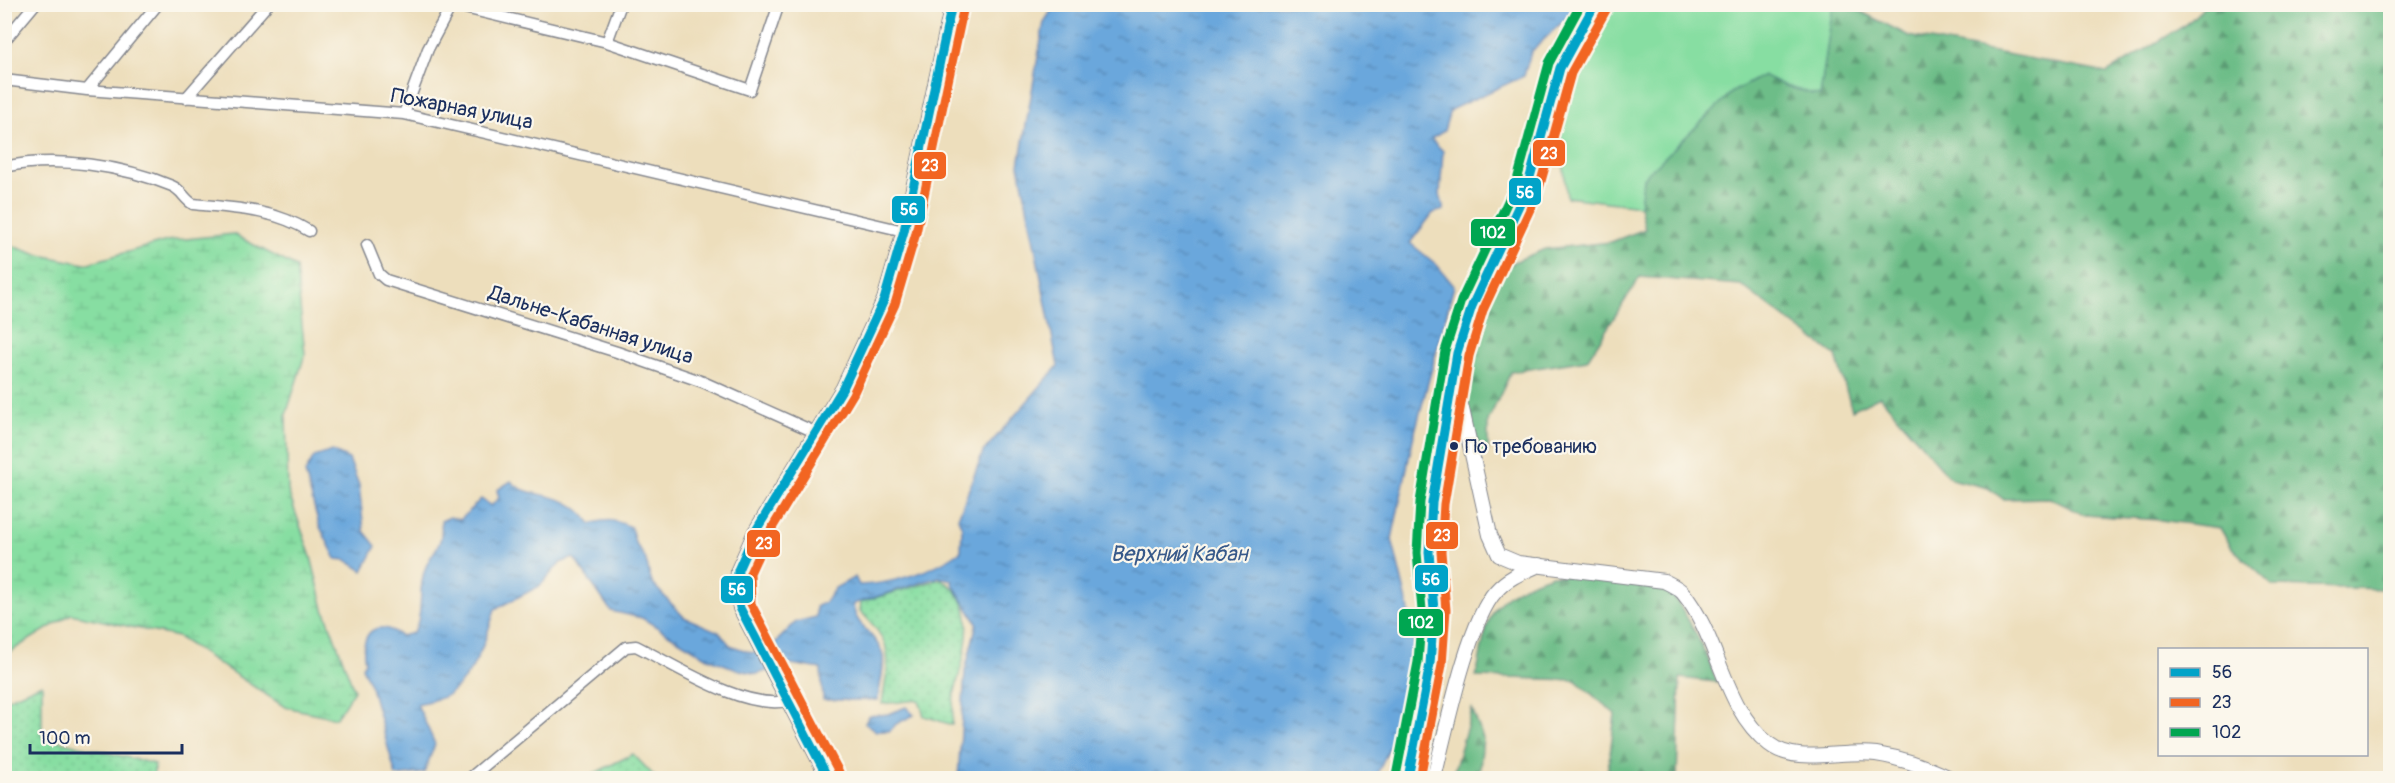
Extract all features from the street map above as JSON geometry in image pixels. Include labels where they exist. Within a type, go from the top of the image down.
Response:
[{"type":"street","points":[[4,40],[35,4]]},
{"type":"street","points":[[87,90],[158,4]]},
{"type":"street","points":[[186,98],[268,4]]},
{"type":"street","points":[[607,42],[621,4]]},
{"type":"street","points":[[404,114],[428,49],[452,5],[607,42],[750,90],[779,4]]},
{"type":"street","points":[[828,778],[755,641],[740,608],[737,592],[738,570],[755,532],[843,388],[884,300],[904,231],[952,4]]},
{"type":"street","points":[[1408,778],[1430,664],[1434,610],[1429,552],[1432,503],[1457,353],[1472,306],[1504,244],[1527,188],[1560,68],[1595,4]]},
{"type":"street","name":"Пожарная улица","points":[[4,80],[87,90],[404,114],[904,231]]},
{"type":"street","points":[[4,167],[45,160],[126,173],[172,186],[182,192],[193,204],[254,210],[295,222],[309,231]]},
{"type":"street","name":"Дальне-Кабанная улица","points":[[367,245],[379,274],[386,280],[616,352],[703,382],[817,433]]},
{"type":"street","points":[[1457,353],[1456,389],[1472,445],[1490,535],[1499,555],[1518,563],[1664,581],[1682,591],[1698,617],[1744,717],[1758,735],[1785,754],[1875,754],[1926,766],[1950,778]]},
{"type":"street","points":[[1434,778],[1477,621],[1495,591],[1512,577],[1540,565]]},
{"type":"street","points":[[470,778],[626,647],[636,646],[736,694],[771,704],[787,701]]},
{"type":"green space","points":[[1615,5],[1833,5],[1820,96],[1785,86],[1763,75],[1732,92],[1643,178],[1640,206],[1567,197],[1560,132],[1580,64]]},
{"type":"green space","points":[[1833,5],[1848,5],[1909,36],[2107,73],[2187,24],[2206,5],[2390,5],[2390,583],[2387,589],[2273,586],[2232,548],[2220,528],[2160,520],[2085,515],[2050,498],[2003,499],[1988,488],[1951,479],[1880,396],[1852,410],[1836,356],[1741,285],[1640,277],[1587,360],[1511,372],[1488,421],[1488,451],[1478,462],[1464,391],[1463,353],[1493,281],[1509,264],[1545,249],[1611,242],[1645,229],[1640,206],[1643,178],[1732,92],[1764,75],[1785,86],[1820,95]]},
{"type":"green space","points":[[233,234],[296,267],[305,354],[286,415],[288,491],[311,557],[324,609],[354,690],[336,718],[285,707],[178,637],[71,614],[5,655],[5,243],[35,254],[85,264],[167,241]]},
{"type":"green space","points":[[1552,575],[1601,578],[1671,592],[1685,614],[1717,682],[1680,678],[1677,778],[1607,778],[1615,714],[1575,680],[1476,677],[1488,623],[1502,600],[1530,583]]},
{"type":"green space","points":[[941,579],[955,590],[963,603],[967,618],[965,649],[954,696],[952,725],[924,716],[919,700],[882,704],[888,663],[885,643],[872,623],[860,611],[861,602]]},
{"type":"green space","points":[[42,684],[42,737],[155,764],[153,778],[5,778],[5,700]]},
{"type":"green space","points":[[1472,709],[1483,738],[1479,778],[1452,778]]},
{"type":"green space","points":[[633,754],[656,778],[585,778]]},
{"type":"water","name":"Верхний Кабан","points":[[1055,5],[1580,5],[1531,52],[1524,76],[1450,110],[1444,131],[1431,139],[1443,151],[1440,194],[1444,210],[1433,213],[1410,243],[1437,265],[1454,286],[1413,439],[1392,539],[1408,606],[1416,655],[1408,709],[1375,778],[958,778],[965,671],[977,623],[952,583],[953,580],[939,577],[853,604],[857,618],[882,652],[883,669],[878,700],[823,700],[821,669],[791,664],[757,674],[736,669],[708,658],[642,618],[611,611],[574,558],[560,563],[540,586],[495,609],[479,655],[458,686],[446,696],[417,704],[435,744],[424,773],[396,776],[371,687],[362,667],[365,662],[364,643],[371,631],[377,628],[384,628],[401,636],[413,633],[419,618],[421,585],[425,569],[441,537],[441,521],[450,517],[460,520],[481,499],[491,506],[499,498],[497,490],[511,481],[528,491],[570,504],[591,524],[611,521],[631,527],[635,543],[645,557],[652,583],[684,617],[719,632],[730,645],[752,653],[774,644],[796,622],[816,617],[816,607],[825,602],[835,588],[855,577],[859,585],[899,579],[938,565],[961,551],[962,528],[958,518],[983,452],[1058,366],[1019,165],[1044,22]]},
{"type":"water","points":[[332,451],[349,459],[359,485],[364,531],[376,546],[363,571],[346,560],[336,559],[319,525],[305,473],[314,457]]},
{"type":"water","points":[[906,707],[914,715],[896,724],[890,731],[876,731],[865,723],[869,716],[889,714]]},
{"type":"transit line","name":"56","points":[[828,778],[740,608],[737,592],[738,570],[755,532],[843,388],[884,300],[904,231],[952,4]]},
{"type":"transit line","name":"102","points":[[1396,776],[1418,662],[1422,610],[1417,553],[1420,502],[1445,351],[1461,301],[1516,184],[1549,63],[1581,4]]},
{"type":"transit line","name":"56","points":[[1408,778],[1430,664],[1434,610],[1429,552],[1432,503],[1457,353],[1472,306],[1527,188],[1560,68],[1595,4]]},
{"type":"transit line","name":"23","points":[[839,772],[751,604],[750,573],[766,538],[853,394],[895,304],[916,233],[964,6]]},
{"type":"transit line","name":"23","points":[[1420,778],[1442,665],[1446,610],[1441,552],[1444,504],[1469,356],[1483,310],[1538,192],[1571,73],[1606,10]]},
{"type":"place","name":"По требованию","points":[[1454,446]]}]
